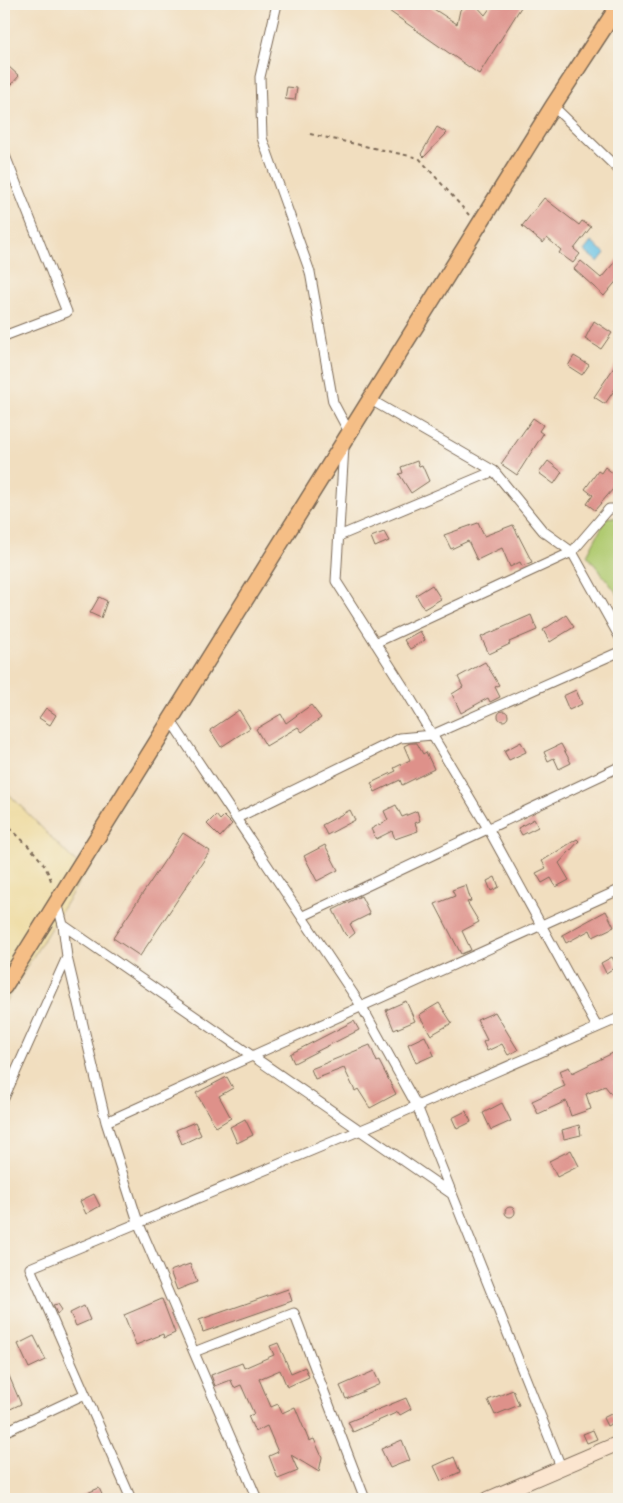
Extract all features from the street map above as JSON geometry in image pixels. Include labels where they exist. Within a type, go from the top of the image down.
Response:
[{"type":"main road","points":[[4,987],[553,106],[619,5]]},
{"type":"main road","points":[[488,1499],[619,1443]]},
{"type":"street","points":[[277,4],[260,77],[262,138],[310,272],[332,402],[347,439],[336,582],[489,830],[597,1027]]},
{"type":"street","points":[[553,106],[619,170]]},
{"type":"street","points":[[4,153],[67,312],[4,336]]},
{"type":"street","points":[[371,400],[494,471],[543,531],[572,552],[619,636]]},
{"type":"street","points":[[339,536],[494,471]]},
{"type":"street","points":[[375,643],[572,552],[609,509],[619,509]]},
{"type":"street","points":[[237,818],[400,738],[432,735],[619,652]]},
{"type":"street","points":[[171,720],[362,1007],[417,1106],[561,1467]]},
{"type":"street","points":[[303,916],[489,830],[619,767]]},
{"type":"street","points":[[106,1122],[541,927],[619,890]]},
{"type":"street","points":[[57,902],[63,924],[67,957],[106,1122],[138,1222],[258,1499]]},
{"type":"street","points":[[63,924],[452,1194]]},
{"type":"street","points":[[4,1098],[67,957]]},
{"type":"street","points":[[131,1499],[30,1268],[361,1131],[619,1018]]},
{"type":"street","points":[[194,1352],[294,1313],[365,1499]]},
{"type":"street","points":[[4,1432],[85,1394]]},
{"type":"path","points":[[310,134],[419,158],[479,227]]},
{"type":"path","points":[[4,822],[35,852],[50,874],[57,902]]},
{"type":"green space","points":[[607,517],[619,518],[619,596],[587,555]]},
{"type":"sand","points":[[4,789],[85,872],[4,1004]]},
{"type":"water","points":[[591,242],[605,253],[598,262],[584,251]]},
{"type":"building","points":[[379,4],[426,4],[457,24],[460,10],[466,4],[475,4],[485,15],[493,4],[523,4],[479,74]]},
{"type":"building","points":[[8,66],[19,76],[4,93],[4,71]]},
{"type":"building","points":[[287,87],[297,88],[295,100],[285,99]]},
{"type":"building","points":[[437,127],[447,133],[424,157],[421,154]]},
{"type":"building","points":[[544,198],[579,225],[582,221],[591,227],[574,249],[580,254],[573,263],[559,253],[561,250],[547,238],[543,243],[522,226]]},
{"type":"building","points":[[619,257],[619,278],[604,296],[574,269],[581,261],[601,278]]},
{"type":"building","points":[[594,321],[612,333],[601,349],[585,339]]},
{"type":"building","points":[[574,356],[589,365],[582,375],[568,366]]},
{"type":"building","points":[[619,360],[619,383],[605,404],[594,397]]},
{"type":"building","points":[[533,418],[543,425],[539,431],[543,434],[517,475],[501,464]]},
{"type":"building","points":[[417,461],[419,466],[422,465],[429,481],[411,493],[399,474],[403,473],[401,467]]},
{"type":"building","points":[[548,461],[562,472],[554,484],[539,473]]},
{"type":"building","points":[[605,467],[619,478],[619,482],[595,510],[587,504],[593,495],[585,489],[598,471],[601,473]]},
{"type":"building","points":[[478,523],[484,536],[513,525],[532,562],[522,566],[520,562],[510,567],[502,548],[477,560],[468,541],[451,549],[444,535]]},
{"type":"building","points":[[384,532],[389,541],[375,547],[371,537]]},
{"type":"building","points":[[432,585],[441,599],[424,609],[416,595]]},
{"type":"building","points":[[99,597],[107,601],[101,618],[90,613]]},
{"type":"building","points":[[531,615],[537,630],[509,642],[510,644],[489,654],[481,637]]},
{"type":"building","points":[[566,615],[574,627],[550,642],[543,630]]},
{"type":"building","points":[[420,631],[425,640],[410,649],[404,640]]},
{"type":"building","points":[[485,662],[499,685],[495,687],[500,697],[490,702],[488,698],[461,713],[452,694],[463,687],[458,677]]},
{"type":"building","points":[[576,690],[582,704],[569,710],[563,696]]},
{"type":"building","points":[[311,705],[321,718],[302,732],[298,727],[266,746],[256,729],[281,714],[286,723]]},
{"type":"building","points":[[46,708],[56,715],[50,725],[39,718]]},
{"type":"building","points":[[239,710],[250,728],[221,747],[210,730]]},
{"type":"building","points":[[503,711],[508,716],[503,721],[498,716]]},
{"type":"building","points":[[521,742],[526,752],[509,760],[504,751]]},
{"type":"building","points":[[410,743],[417,743],[423,754],[426,752],[434,769],[402,785],[400,780],[375,792],[371,783],[396,771],[394,768],[410,760],[404,746]]},
{"type":"building","points":[[561,744],[571,763],[559,769],[554,758],[548,761],[544,752]]},
{"type":"building","points":[[396,805],[402,817],[417,811],[420,821],[415,823],[418,831],[395,839],[392,831],[376,839],[371,829],[388,820],[384,811]]},
{"type":"building","points":[[350,810],[355,820],[327,835],[322,825]]},
{"type":"building","points":[[216,815],[220,820],[224,816],[232,824],[220,837],[207,824]]},
{"type":"building","points":[[534,819],[538,827],[522,835],[518,828]]},
{"type":"building","points":[[183,833],[210,851],[140,956],[113,938]]},
{"type":"building","points":[[577,839],[579,841],[559,863],[569,880],[556,887],[551,878],[542,883],[536,873],[546,868],[542,861]]},
{"type":"building","points":[[325,845],[338,870],[317,881],[304,856]]},
{"type":"building","points":[[495,877],[499,887],[491,891],[487,881]]},
{"type":"building","points":[[466,885],[471,901],[467,902],[479,922],[462,931],[471,950],[461,954],[435,904],[455,896],[452,890]]},
{"type":"building","points":[[361,896],[370,914],[350,924],[355,933],[349,938],[333,910]]},
{"type":"building","points":[[606,911],[614,927],[593,937],[590,930],[566,943],[562,935]]},
{"type":"building","points":[[612,957],[617,966],[606,973],[601,963]]},
{"type":"building","points":[[406,1001],[415,1021],[394,1030],[386,1010]]},
{"type":"building","points":[[439,1003],[452,1023],[431,1035],[419,1015]]},
{"type":"building","points":[[495,1012],[518,1050],[508,1055],[502,1044],[487,1051],[483,1042],[487,1040],[477,1020]]},
{"type":"building","points":[[354,1021],[359,1030],[294,1063],[290,1054]]},
{"type":"building","points":[[425,1036],[434,1055],[416,1063],[408,1044]]},
{"type":"building","points":[[370,1045],[377,1062],[379,1061],[396,1094],[370,1108],[358,1089],[355,1091],[344,1068],[315,1079],[311,1069]]},
{"type":"building","points":[[619,1050],[619,1079],[613,1082],[619,1091],[613,1096],[605,1086],[586,1094],[591,1109],[571,1116],[566,1101],[538,1114],[532,1101],[565,1086],[559,1071],[569,1067],[572,1073]]},
{"type":"building","points":[[227,1077],[233,1088],[219,1096],[231,1118],[216,1127],[196,1093]]},
{"type":"building","points":[[502,1103],[511,1121],[491,1130],[483,1113]]},
{"type":"building","points":[[466,1111],[471,1122],[457,1129],[452,1118]]},
{"type":"building","points":[[245,1119],[253,1135],[237,1143],[230,1127]]},
{"type":"building","points":[[195,1122],[201,1135],[182,1144],[176,1130]]},
{"type":"building","points":[[579,1125],[581,1135],[564,1139],[562,1130]]},
{"type":"building","points":[[571,1150],[579,1166],[557,1177],[549,1161]]},
{"type":"building","points":[[94,1194],[100,1206],[86,1214],[80,1201]]},
{"type":"building","points":[[508,1207],[512,1207],[515,1212],[514,1216],[508,1217],[505,1214],[505,1210]]},
{"type":"building","points":[[190,1264],[197,1282],[177,1290],[170,1271]]},
{"type":"building","points":[[288,1289],[292,1301],[203,1332],[199,1320]]},
{"type":"building","points":[[162,1299],[175,1333],[164,1338],[163,1334],[136,1345],[124,1315]]},
{"type":"building","points":[[58,1304],[62,1310],[57,1314],[53,1305]]},
{"type":"building","points":[[84,1306],[90,1320],[76,1326],[70,1313]]},
{"type":"building","points":[[34,1336],[46,1360],[29,1368],[18,1344]]},
{"type":"building","points":[[278,1343],[291,1373],[305,1367],[309,1377],[287,1387],[280,1370],[259,1379],[271,1407],[278,1404],[282,1413],[295,1407],[309,1441],[314,1439],[322,1457],[319,1472],[291,1455],[298,1471],[278,1479],[269,1456],[278,1452],[267,1426],[255,1432],[248,1416],[254,1414],[241,1385],[234,1388],[231,1380],[215,1386],[211,1375],[242,1363],[244,1368],[274,1355],[270,1346]]},
{"type":"building","points":[[4,1364],[21,1404],[4,1412]]},
{"type":"building","points":[[374,1371],[380,1384],[346,1399],[340,1386]]},
{"type":"building","points":[[513,1390],[519,1405],[495,1415],[488,1400]]},
{"type":"building","points":[[406,1398],[411,1409],[400,1415],[398,1412],[353,1432],[348,1422]]},
{"type":"building","points":[[611,1414],[615,1422],[607,1426],[603,1418]]},
{"type":"building","points":[[593,1430],[597,1439],[587,1443],[583,1434]]},
{"type":"building","points":[[402,1440],[410,1460],[390,1468],[381,1449]]},
{"type":"building","points":[[454,1457],[460,1472],[441,1481],[434,1466]]},
{"type":"building","points":[[99,1488],[104,1499],[73,1499]]}]
